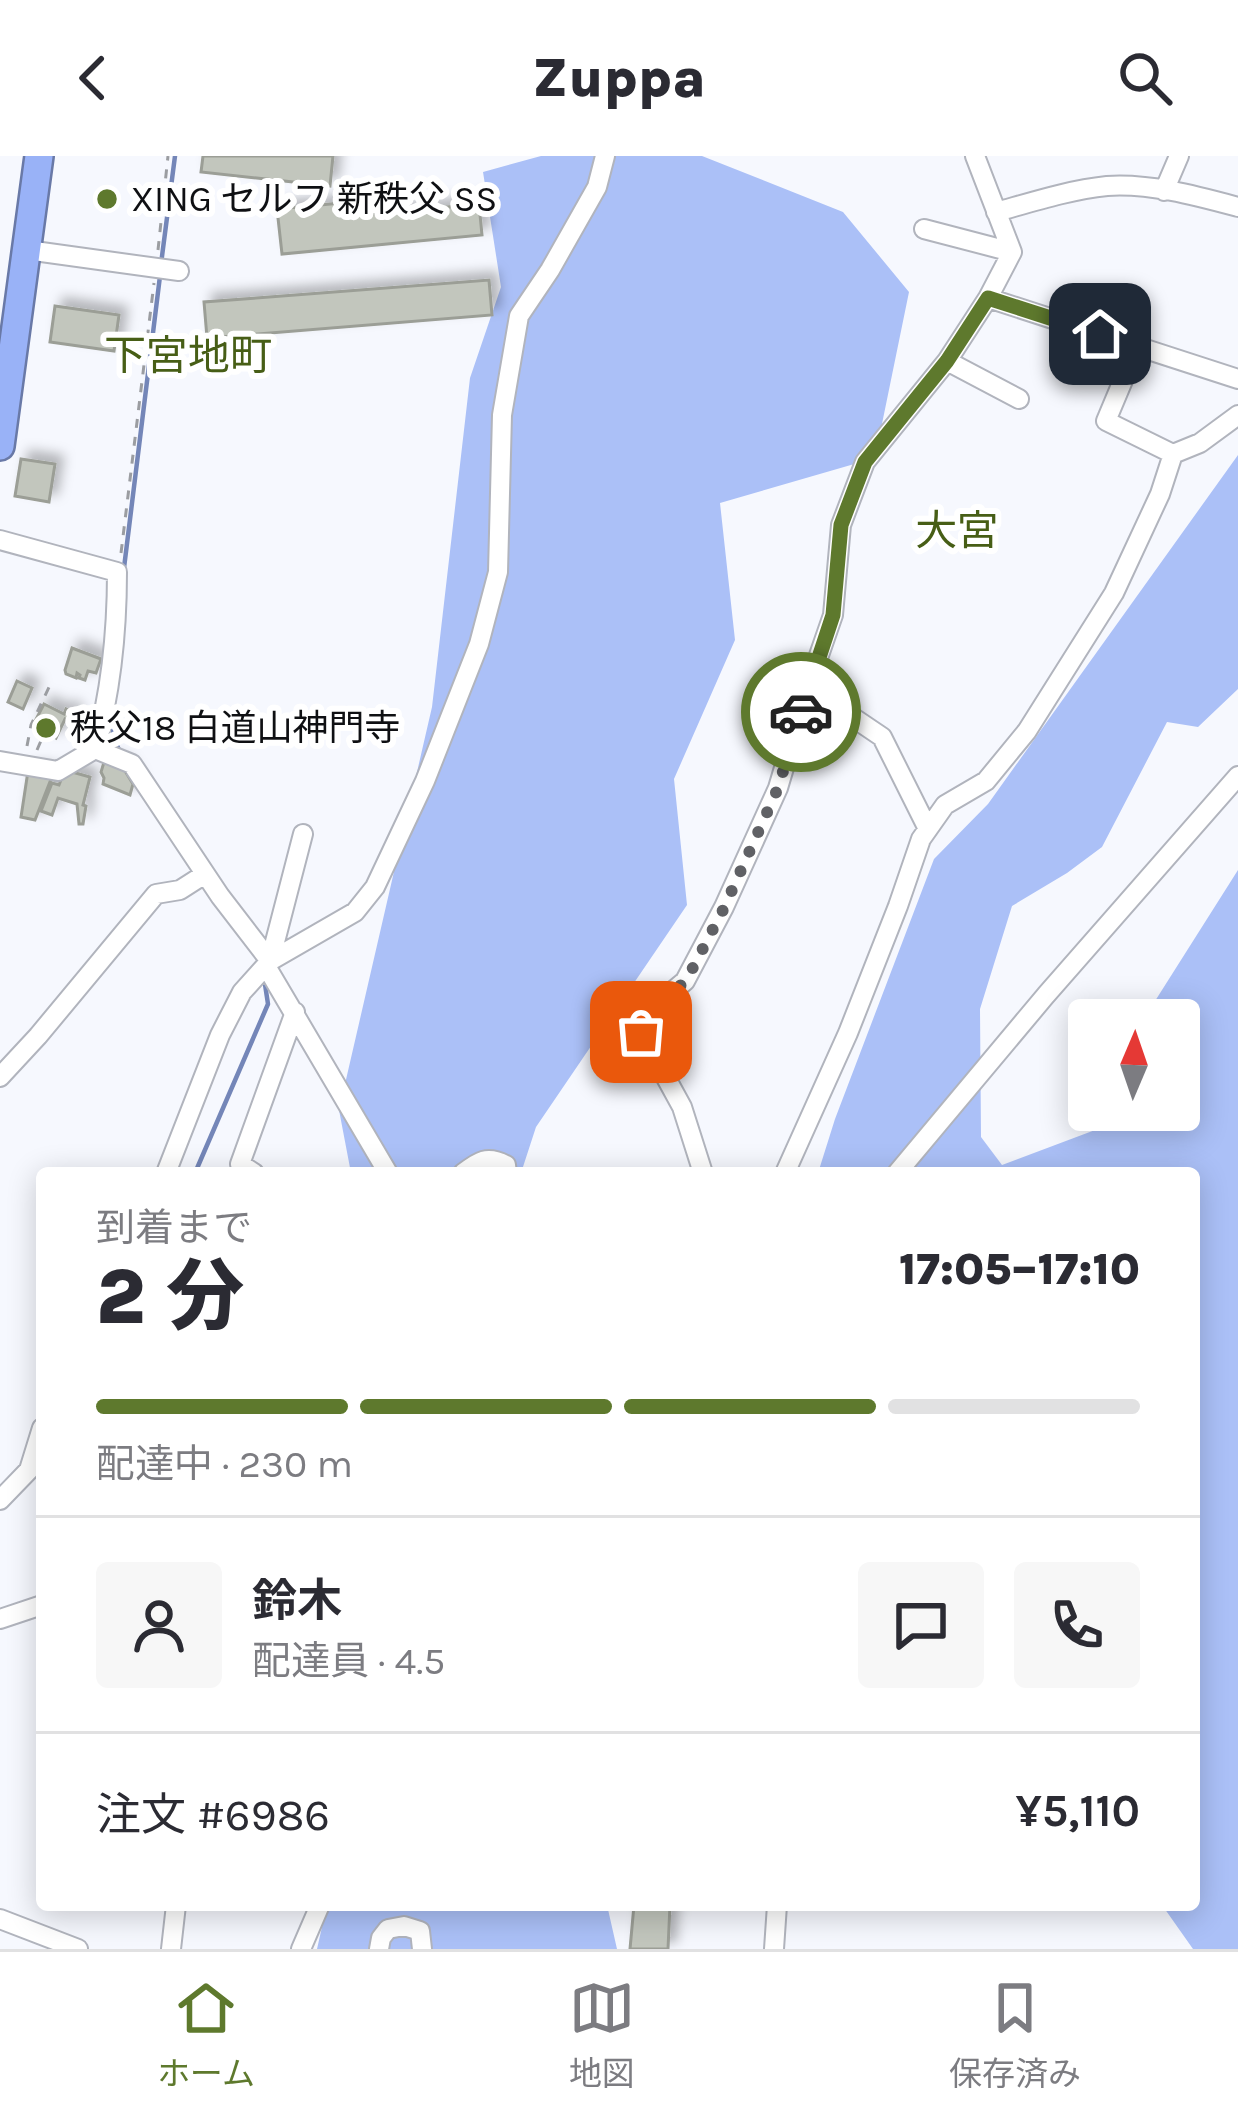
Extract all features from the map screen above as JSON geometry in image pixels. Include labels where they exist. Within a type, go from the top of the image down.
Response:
[{"type":"highway","points":[[0,446],[39,156]]},
{"type":"street","points":[[168,1167],[242,992],[268,963],[356,912],[376,887],[425,781],[479,644],[498,572],[502,415],[519,316],[598,187],[605,156]]},
{"type":"street","points":[[701,1167],[682,1107],[641,1032],[642,1017],[686,981],[778,788],[833,615],[841,525],[865,462],[947,361],[1012,252],[975,156]]},
{"type":"street","points":[[1164,190],[1179,156]]},
{"type":"street","points":[[996,212],[1111,186],[1164,190],[1238,207]]},
{"type":"street","points":[[924,229],[1012,252]]},
{"type":"street","points":[[27,250],[179,271]]},
{"type":"street","points":[[988,298],[1238,380]]},
{"type":"street","points":[[1137,347],[1106,421],[1172,454],[1200,442],[1238,415]]},
{"type":"street","points":[[947,361],[1019,399]]},
{"type":"street","points":[[788,1167],[848,1033],[921,839],[945,805],[986,781],[1027,731],[1114,593],[1160,494],[1172,454]]},
{"type":"street","points":[[0,540],[117,572],[104,719],[95,749],[58,771],[29,758],[0,761]]},
{"type":"street","points":[[808,687],[882,737],[928,829]]},
{"type":"street","points":[[95,749],[133,764],[268,963],[385,1167]]},
{"type":"street","points":[[901,1167],[1238,776]]},
{"type":"street","points":[[268,963],[303,834]]},
{"type":"street","points":[[0,1077],[156,894],[180,890],[205,874]]},
{"type":"street","points":[[245,1167],[240,1164],[295,1012]]},
{"type":"street","points":[[471,1167],[480,1160],[495,1159],[506,1167]]},
{"type":"street","points":[[0,1500],[29,1471],[36,1448]]},
{"type":"street","points":[[0,1619],[36,1607]]},
{"type":"street","points":[[171,1949],[175,1911]]},
{"type":"street","points":[[302,1949],[318,1911]]},
{"type":"street","points":[[774,1949],[777,1911]]},
{"type":"street","points":[[0,1919],[78,1949]]},
{"type":"street","points":[[379,1949],[388,1929],[404,1925],[420,1931],[422,1949]]},
{"type":"path","points":[[117,572],[168,156]]},
{"type":"path","points":[[29,758],[31,725],[52,681]]},
{"type":"path","points":[[29,758],[43,736]]},
{"type":"shaded area","points":[[541,156],[702,156],[843,212],[909,292],[875,458],[720,503],[735,640],[674,779],[687,905],[536,1127],[523,1167],[350,1167],[339,1110],[432,707],[470,378],[501,287],[483,172]]},
{"type":"shaded area","points":[[1238,455],[1238,689],[1198,727],[1167,722],[1102,847],[1012,906],[980,1009],[981,1137],[1002,1165],[1092,1131],[1200,1131],[1200,999],[1156,999],[1238,870],[1238,1949],[1193,1949],[1166,1911],[1200,1911],[1200,1167],[820,1167],[934,859],[988,804]]},
{"type":"shaded area","points":[[326,1911],[608,1911],[617,1949],[317,1949]]},
{"type":"building","points":[[203,156],[333,156],[330,186],[201,172]]},
{"type":"building","points":[[373,200],[374,214],[479,204],[482,235],[282,254],[277,209]]},
{"type":"building","points":[[489,280],[492,315],[207,338],[204,302]]},
{"type":"building","points":[[55,306],[119,315],[114,351],[50,342]]},
{"type":"building","points":[[21,459],[55,464],[49,502],[15,496]]},
{"type":"building","points":[[72,648],[101,659],[96,673],[88,671],[85,680],[77,673],[76,678],[66,674]]},
{"type":"building","points":[[17,681],[32,688],[23,709],[8,702]]},
{"type":"building","points":[[44,704],[75,714],[71,722],[65,719],[56,738],[37,733],[33,725]]},
{"type":"building","points":[[104,762],[122,766],[133,784],[130,795],[103,784]]},
{"type":"building","points":[[65,770],[90,777],[83,824],[79,824],[77,804],[58,798],[52,815],[41,811],[52,783],[59,785]]},
{"type":"building","points":[[28,771],[53,774],[35,820],[21,817]]},
{"type":"building","points":[[633,1911],[670,1911],[668,1949],[630,1949]]},
{"type":"waterway","points":[[161,264],[175,156]]},
{"type":"waterway","points":[[124,568],[160,276]]},
{"type":"waterway","points":[[113,711],[113,737],[120,752]]},
{"type":"waterway","points":[[198,1167],[268,1004],[264,978]]},
{"type":"way so far","points":[[641,1032],[642,1017],[686,981],[724,908],[778,788],[801,712]]},
{"type":"place","name":"XING セルフ 新秩父 SS","points":[[107,199]]},
{"type":"place","name":"秩父18 白道山神門寺","points":[[46,728]]},
{"type":"district","name":"下宮地町","points":[[188,356]]},
{"type":"district","name":"大宮","points":[[957,531]]},
{"type":"route","points":[[801,712],[833,615],[841,525],[865,462],[947,361],[988,298],[1100,334]]}]
